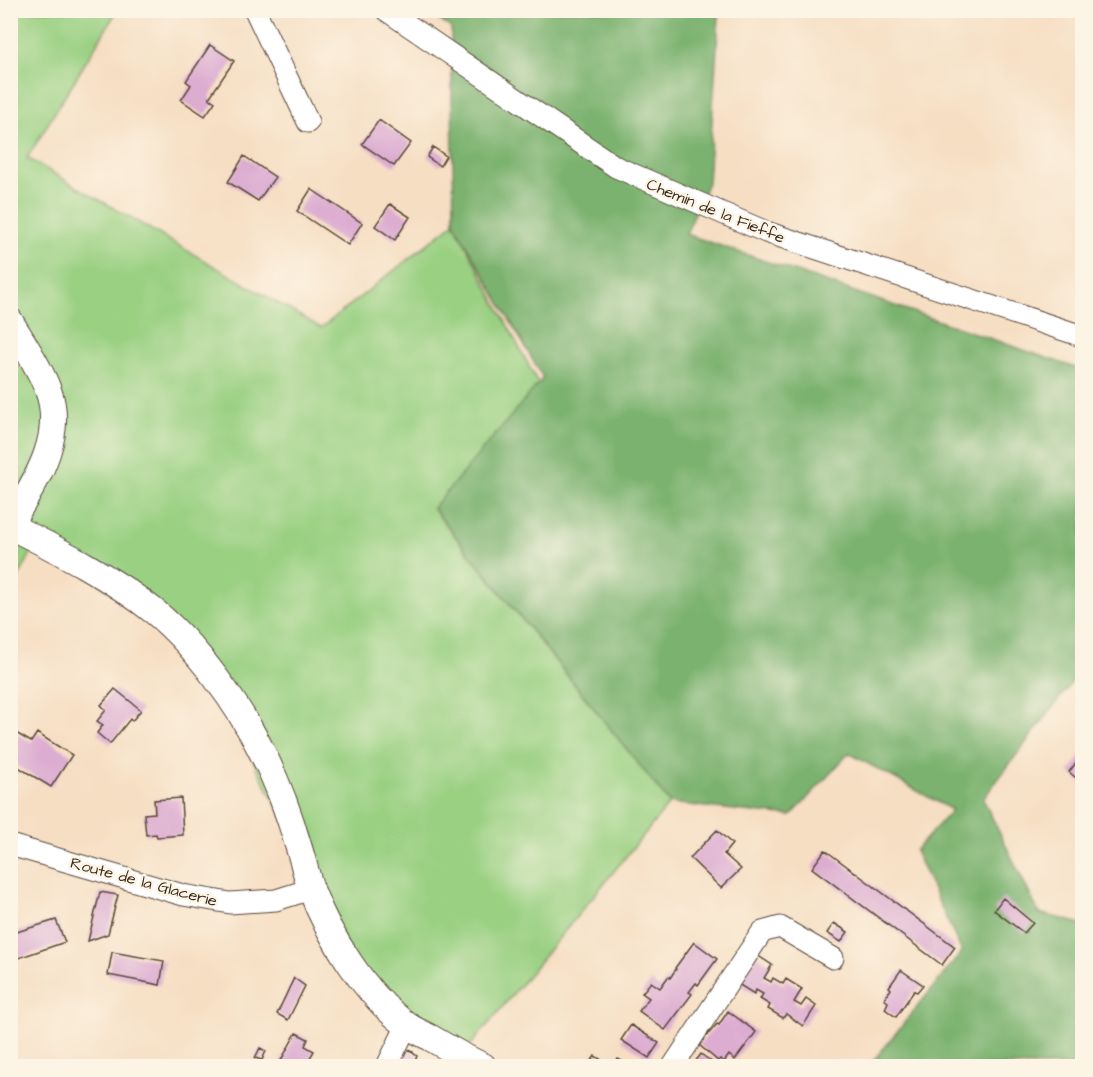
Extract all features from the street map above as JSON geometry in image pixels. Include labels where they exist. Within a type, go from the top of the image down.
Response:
[{"type":"street","points":[[255,10],[308,122]]},
{"type":"street","name":"Chemin de la Fieffe","points":[[386,10],[616,168],[766,232],[1083,336]]},
{"type":"street","points":[[10,321],[39,370],[53,408],[53,425],[46,456],[37,478],[10,525],[104,577],[154,612],[197,654],[236,706],[263,752],[284,803],[311,889],[338,946],[365,983],[388,1008],[407,1024],[483,1066]]},
{"type":"street","name":"Route de la Glacerie","points":[[10,845],[183,895],[230,903],[276,900],[311,889]]},
{"type":"street","points":[[673,1066],[762,932],[780,927],[833,958]]},
{"type":"street","points":[[387,1066],[407,1024]]},
{"type":"green space","points":[[11,11],[117,11],[27,158],[321,328],[454,223],[542,391],[433,509],[670,803],[462,1056],[365,983],[298,846],[197,654],[38,540],[11,592]]},
{"type":"green space","points":[[426,11],[724,11],[719,16],[708,182],[686,234],[1082,370],[1082,669],[983,799],[1039,913],[1082,924],[1082,1066],[869,1066],[962,952],[915,851],[952,810],[849,753],[791,816],[670,803],[433,508],[543,378],[454,223],[451,28]]},
{"type":"building","points":[[210,45],[234,61],[209,98],[215,102],[205,116],[181,100],[191,85],[186,81]]},
{"type":"building","points":[[379,120],[411,143],[394,166],[362,144]]},
{"type":"building","points":[[433,147],[446,156],[440,166],[427,157]]},
{"type":"building","points":[[244,156],[275,177],[258,201],[228,182]]},
{"type":"building","points":[[311,189],[362,223],[348,245],[297,211]]},
{"type":"building","points":[[390,204],[410,217],[395,240],[375,226]]},
{"type":"building","points":[[115,689],[141,710],[132,721],[130,719],[110,744],[97,733],[103,725],[97,721],[106,710],[101,705]]},
{"type":"building","points":[[16,733],[31,742],[37,733],[72,755],[51,787],[10,762],[10,751],[15,744],[11,741]]},
{"type":"building","points":[[1082,755],[1082,783],[1069,772]]},
{"type":"building","points":[[181,798],[183,835],[157,837],[156,834],[146,835],[144,814],[155,813],[154,800]]},
{"type":"building","points":[[717,830],[732,844],[724,854],[741,869],[721,888],[690,858]]},
{"type":"building","points":[[825,850],[955,947],[942,965],[812,868]]},
{"type":"building","points":[[100,892],[118,895],[108,934],[88,941]]},
{"type":"building","points":[[1003,898],[1033,923],[1024,933],[994,910]]},
{"type":"building","points":[[56,920],[65,942],[10,961],[10,934]]},
{"type":"building","points":[[834,923],[848,932],[841,942],[827,933]]},
{"type":"building","points":[[694,942],[717,959],[698,985],[696,983],[689,992],[692,994],[665,1030],[639,1011],[649,998],[642,993],[651,982],[660,988],[668,977],[670,978]]},
{"type":"building","points":[[112,952],[164,961],[160,985],[108,975]]},
{"type":"building","points":[[757,955],[772,965],[764,978],[771,982],[773,978],[783,984],[786,979],[802,989],[794,1002],[801,1006],[806,999],[816,1006],[803,1026],[786,1014],[783,1018],[768,1009],[770,1005],[760,999],[763,994],[756,990],[754,994],[738,984]]},
{"type":"building","points":[[901,970],[923,985],[917,992],[914,991],[896,1017],[885,1009],[888,1002],[884,999]]},
{"type":"building","points":[[294,978],[305,986],[288,1020],[277,1014]]},
{"type":"building","points":[[728,1011],[756,1032],[735,1060],[729,1055],[724,1062],[720,1059],[718,1061],[699,1045],[717,1024],[719,1025]]},
{"type":"building","points":[[631,1025],[659,1043],[649,1058],[621,1040]]},
{"type":"building","points":[[296,1033],[308,1039],[305,1046],[314,1051],[305,1066],[278,1066]]},
{"type":"building","points":[[260,1048],[266,1051],[262,1060],[255,1058]]},
{"type":"building","points":[[405,1048],[417,1056],[415,1061],[425,1066],[397,1066]]},
{"type":"building","points":[[701,1054],[717,1066],[692,1066]]},
{"type":"building","points":[[595,1056],[611,1066],[588,1066]]},
{"type":"building","points":[[618,1059],[631,1066],[613,1066]]}]
